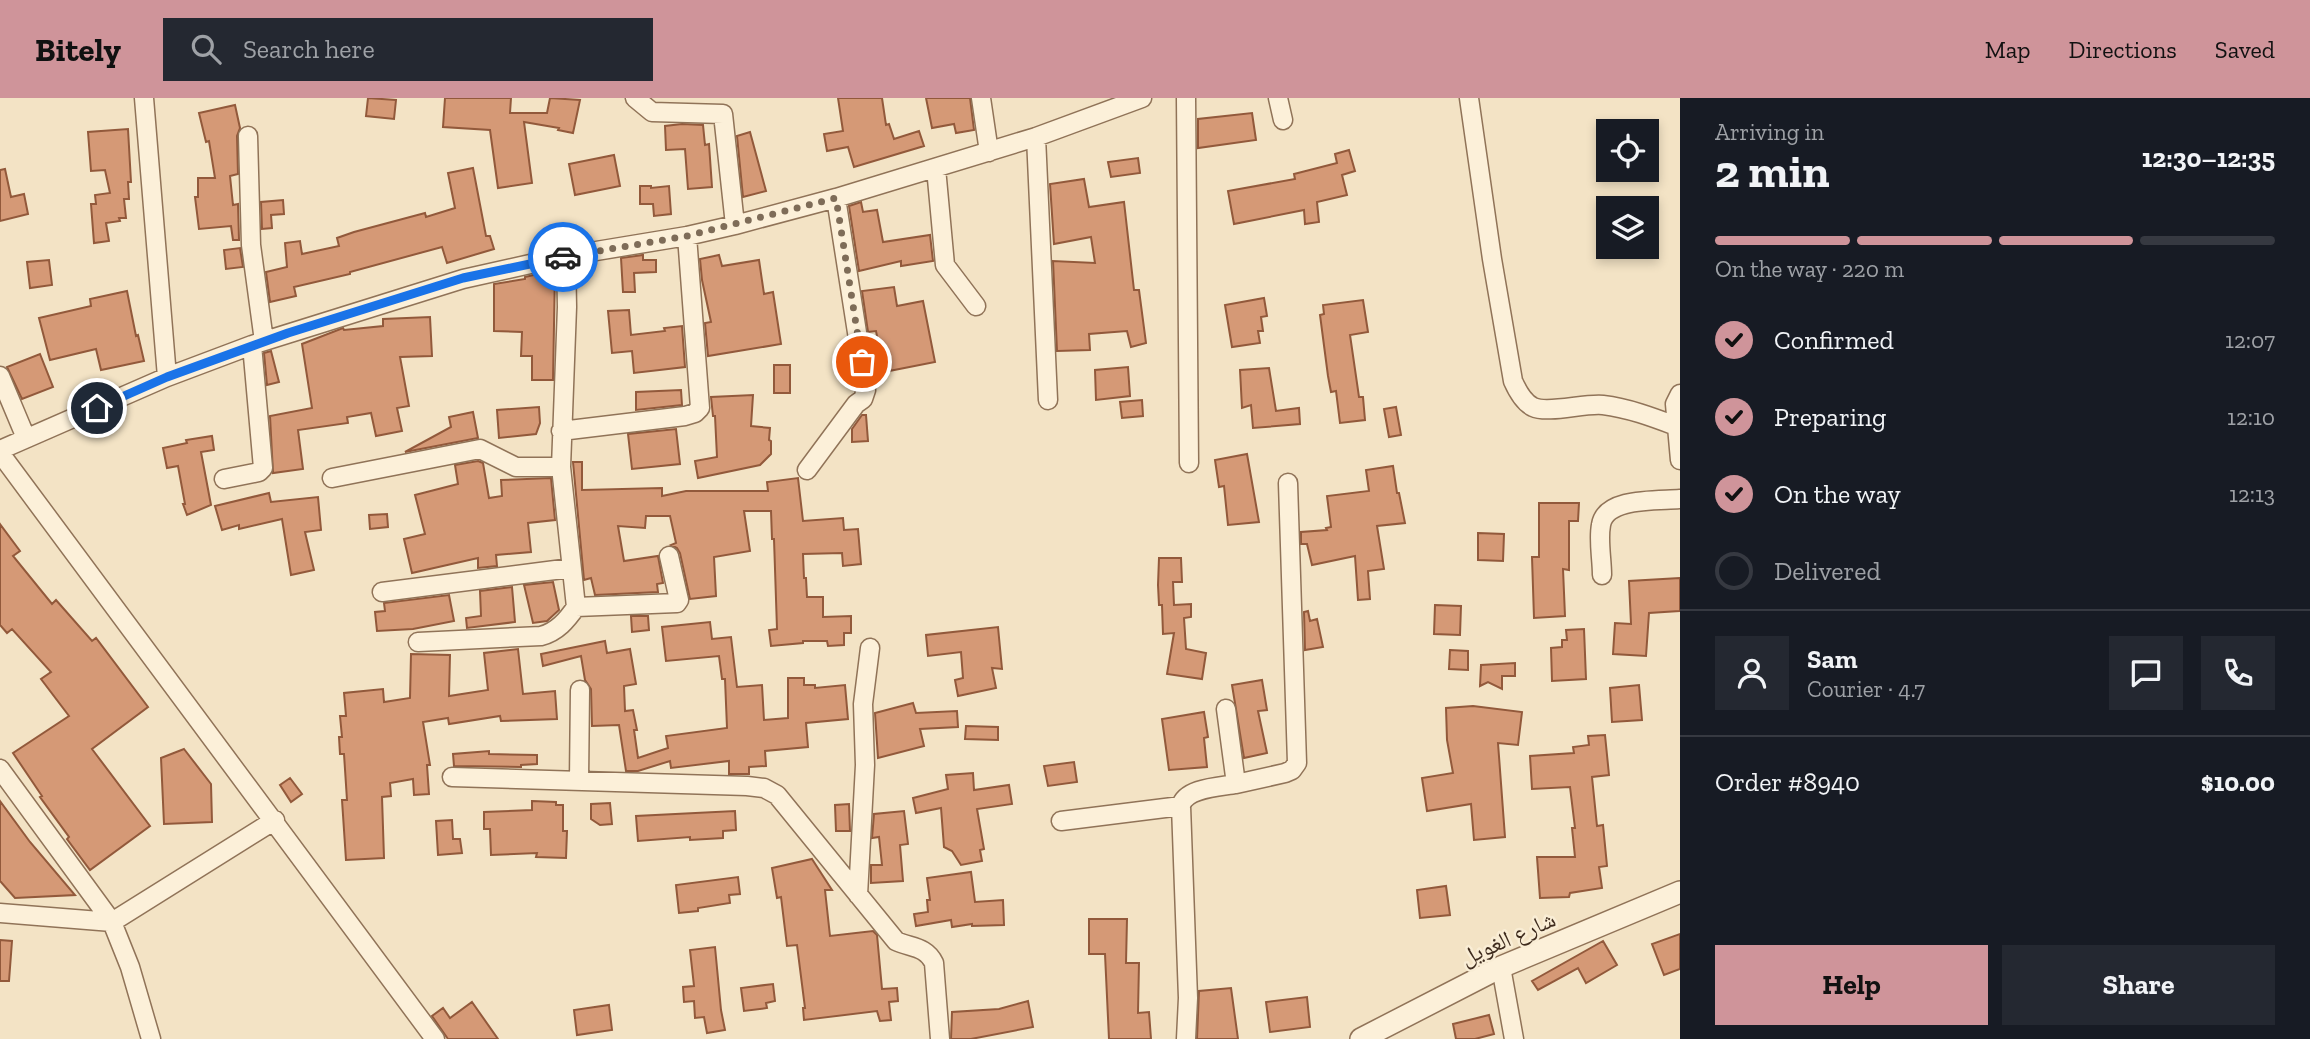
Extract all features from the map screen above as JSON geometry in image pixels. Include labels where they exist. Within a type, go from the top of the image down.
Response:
[{"type":"street","points":[[145,98],[167,377]]},
{"type":"street","points":[[981,98],[989,152]]},
{"type":"street","points":[[435,1039],[0,452],[167,377],[258,343],[463,278],[735,225],[989,152],[1036,137],[1117,103],[1142,98]]},
{"type":"street","points":[[1186,98],[1189,463]]},
{"type":"street","points":[[1278,98],[1283,120]]},
{"type":"street","points":[[1469,98],[1490,247],[1513,381],[1520,395],[1533,407],[1602,405],[1623,408],[1676,426]]},
{"type":"street","points":[[637,99],[652,112],[723,106],[735,225]]},
{"type":"street","points":[[224,479],[259,472],[263,468],[247,136]]},
{"type":"street","points":[[1036,137],[1048,400]]},
{"type":"street","points":[[936,168],[945,265],[976,306]]},
{"type":"street","points":[[807,470],[856,404],[863,399],[866,390],[836,198]]},
{"type":"street","points":[[561,431],[685,416],[700,408],[687,236]]},
{"type":"street","points":[[418,642],[541,636],[549,634],[565,622],[576,607],[561,467],[566,256]]},
{"type":"street","points":[[0,376],[26,439]]},
{"type":"street","points":[[1680,394],[1675,404],[1680,460]]},
{"type":"street","points":[[332,478],[480,449],[516,467],[561,467]]},
{"type":"street","points":[[1186,1039],[1188,998],[1182,799],[1189,794],[1286,773],[1297,763],[1288,483]]},
{"type":"street","points":[[1602,575],[1601,523],[1605,513],[1614,506],[1680,499]]},
{"type":"street","points":[[576,607],[677,603],[679,600],[669,556]]},
{"type":"street","points":[[382,592],[571,568]]},
{"type":"street","points":[[858,895],[865,765],[863,704],[870,649]]},
{"type":"street","points":[[579,781],[580,690]]},
{"type":"street","points":[[1226,709],[1236,783]]},
{"type":"street","points":[[0,769],[112,922],[131,967],[150,1039]]},
{"type":"street","points":[[452,777],[764,788],[777,795],[895,941],[930,954],[934,963],[940,1039]]},
{"type":"street","points":[[1061,821],[1181,806]]},
{"type":"street","points":[[0,913],[112,922],[275,820]]},
{"type":"street","name":"شارع الغويل","points":[[1361,1039],[1502,967],[1680,892]]},
{"type":"street","points":[[1502,967],[1514,1039]]},
{"type":"building","points":[[368,98],[396,100],[394,119],[366,116]]},
{"type":"building","points":[[445,98],[511,98],[510,113],[547,113],[550,98],[580,100],[573,133],[524,122],[532,183],[498,188],[490,130],[443,127]]},
{"type":"building","points":[[838,98],[882,98],[886,125],[889,124],[894,139],[919,131],[924,146],[854,167],[848,147],[827,151],[824,134],[843,131]]},
{"type":"building","points":[[926,98],[970,98],[974,130],[956,133],[954,124],[932,128]]},
{"type":"building","points":[[235,105],[240,128],[237,136],[238,174],[230,176],[233,205],[238,204],[239,240],[233,240],[231,226],[199,229],[195,197],[198,197],[198,178],[215,178],[209,141],[206,142],[199,113]]},
{"type":"building","points":[[1252,113],[1256,140],[1198,148],[1198,119]]},
{"type":"building","points":[[703,125],[705,145],[709,144],[712,187],[688,189],[685,149],[666,150],[665,126]]},
{"type":"building","points":[[128,129],[131,182],[128,182],[129,199],[124,199],[126,218],[106,223],[109,241],[94,243],[91,204],[96,204],[95,195],[110,193],[105,170],[91,171],[88,132]]},
{"type":"building","points":[[750,132],[766,191],[743,197],[737,136]]},
{"type":"building","points":[[1349,150],[1355,171],[1342,175],[1347,195],[1317,202],[1319,222],[1305,224],[1304,210],[1234,224],[1228,191],[1295,179],[1294,174],[1337,163],[1335,154]]},
{"type":"building","points":[[614,155],[620,186],[575,195],[569,164]]},
{"type":"building","points":[[1138,158],[1140,173],[1111,177],[1108,162]]},
{"type":"building","points":[[473,168],[486,236],[490,236],[494,249],[447,263],[442,247],[294,287],[296,296],[270,302],[266,272],[287,267],[285,243],[300,241],[302,254],[339,246],[337,238],[354,232],[455,208],[448,173]]},
{"type":"building","points":[[5,169],[11,197],[24,194],[28,214],[0,221],[0,170]]},
{"type":"building","points":[[1084,179],[1089,207],[1124,202],[1134,290],[1139,290],[1146,343],[1131,347],[1127,331],[1089,334],[1090,350],[1057,351],[1053,261],[1095,263],[1091,237],[1054,244],[1050,184]]},
{"type":"building","points":[[640,186],[669,186],[671,214],[654,216],[653,204],[640,204]]},
{"type":"building","points":[[283,200],[284,214],[271,215],[272,228],[262,229],[261,202]]},
{"type":"building","points":[[861,202],[863,212],[877,210],[883,242],[930,235],[933,261],[901,266],[901,261],[859,271],[849,206]]},
{"type":"building","points":[[240,248],[243,267],[226,269],[224,250]]},
{"type":"building","points":[[643,255],[643,260],[656,260],[656,272],[634,273],[635,292],[623,292],[621,258]]},
{"type":"building","points":[[719,255],[722,266],[759,260],[764,294],[773,292],[781,344],[708,356],[705,323],[711,322],[700,259]]},
{"type":"building","points":[[49,260],[52,285],[30,288],[27,262]]},
{"type":"building","points":[[555,270],[553,380],[532,380],[532,356],[521,356],[522,332],[494,331],[494,284]]},
{"type":"building","points":[[894,287],[897,306],[923,301],[935,362],[884,372],[876,331],[868,332],[862,291]]},
{"type":"building","points":[[127,291],[144,361],[101,370],[96,349],[50,360],[39,318],[91,306],[90,299]]},
{"type":"building","points":[[1264,298],[1267,316],[1261,317],[1263,331],[1258,331],[1260,343],[1232,347],[1225,305]]},
{"type":"building","points":[[1363,300],[1368,332],[1350,335],[1365,420],[1340,423],[1336,391],[1331,392],[1328,376],[1320,315],[1324,314],[1323,305]]},
{"type":"building","points":[[629,310],[631,335],[682,326],[685,367],[634,373],[632,351],[612,353],[608,311]]},
{"type":"building","points":[[430,317],[432,356],[400,357],[409,406],[397,408],[402,431],[376,436],[371,413],[347,417],[348,423],[298,430],[303,469],[273,473],[270,416],[312,408],[302,344],[343,328],[383,326],[383,319]]},
{"type":"building","points":[[271,351],[279,382],[267,385],[264,353]]},
{"type":"building","points":[[40,354],[53,387],[22,399],[7,367]]},
{"type":"building","points":[[774,365],[790,365],[790,393],[774,393]]},
{"type":"building","points":[[1128,367],[1130,396],[1096,400],[1095,370]]},
{"type":"building","points":[[1269,368],[1276,411],[1299,408],[1300,424],[1253,428],[1251,405],[1242,408],[1240,370]]},
{"type":"building","points":[[681,390],[682,405],[636,410],[636,392]]},
{"type":"building","points":[[753,395],[751,426],[770,428],[771,454],[760,465],[698,478],[695,461],[717,457],[711,397]]},
{"type":"building","points":[[1142,400],[1143,416],[1122,418],[1120,402]]},
{"type":"building","points":[[539,407],[540,423],[536,434],[499,438],[497,410]]},
{"type":"building","points":[[1396,407],[1401,435],[1389,437],[1384,409]]},
{"type":"building","points":[[473,412],[478,438],[405,452],[451,427],[449,417]]},
{"type":"building","points":[[862,415],[866,415],[868,441],[852,442],[852,429]]},
{"type":"building","points":[[676,429],[680,464],[632,469],[628,434]]},
{"type":"building","points":[[212,436],[214,450],[201,452],[211,505],[187,515],[178,466],[167,468],[163,448],[187,443],[186,440]]},
{"type":"building","points":[[1247,454],[1259,522],[1228,525],[1224,486],[1219,487],[1215,460]]},
{"type":"building","points":[[478,461],[483,463],[489,498],[502,496],[501,480],[551,478],[555,520],[528,523],[531,552],[496,555],[497,566],[478,568],[478,558],[412,573],[404,539],[425,534],[415,495],[458,484],[455,465]]},
{"type":"building","points":[[573,462],[582,462],[582,490],[662,488],[662,496],[686,491],[768,491],[767,482],[798,478],[803,521],[843,518],[844,530],[858,529],[861,564],[843,566],[842,553],[803,554],[807,597],[823,597],[823,617],[851,616],[851,633],[844,633],[844,645],[828,646],[827,641],[803,641],[771,646],[769,630],[777,629],[771,511],[744,511],[750,551],[714,557],[716,596],[690,599],[680,553],[671,545],[676,543],[670,516],[646,516],[645,528],[618,526],[624,561],[658,556],[663,583],[657,584],[658,592],[595,595],[591,578],[584,580]]},
{"type":"building","points":[[1393,466],[1405,523],[1377,526],[1384,569],[1368,571],[1370,599],[1358,600],[1355,556],[1312,565],[1307,544],[1301,544],[1301,532],[1327,530],[1326,528],[1331,527],[1327,496],[1369,491],[1366,470]]},
{"type":"building","points":[[269,493],[271,502],[318,497],[321,530],[305,532],[314,570],[291,575],[282,519],[222,530],[215,506]]},
{"type":"building","points":[[1539,503],[1579,503],[1578,521],[1569,521],[1569,570],[1563,569],[1565,616],[1534,618],[1532,557],[1539,557]]},
{"type":"building","points":[[387,514],[388,527],[370,529],[369,515]]},
{"type":"building","points":[[0,524],[20,551],[13,556],[52,604],[56,600],[92,641],[96,638],[148,707],[92,749],[150,826],[90,870],[67,839],[69,837],[13,753],[69,716],[41,679],[51,672],[12,629],[7,633],[0,625]]},
{"type":"building","points":[[1478,533],[1504,534],[1503,561],[1478,560]]},
{"type":"building","points":[[1159,558],[1181,558],[1182,582],[1173,582],[1174,605],[1191,604],[1191,617],[1184,618],[1186,649],[1206,653],[1202,679],[1167,674],[1174,633],[1163,634],[1162,605],[1159,605]]},
{"type":"building","points":[[1680,578],[1680,611],[1649,613],[1646,656],[1613,654],[1615,623],[1631,624],[1629,581]]},
{"type":"building","points":[[553,582],[559,610],[547,621],[533,623],[524,585]]},
{"type":"building","points":[[512,587],[515,622],[467,628],[466,618],[481,616],[480,591]]},
{"type":"building","points":[[449,595],[454,621],[413,629],[377,631],[375,612],[385,611],[384,603]]},
{"type":"building","points":[[1435,605],[1461,606],[1460,635],[1434,634]]},
{"type":"building","points":[[1308,611],[1310,621],[1317,619],[1323,647],[1305,650],[1304,612]]},
{"type":"building","points":[[631,616],[648,616],[649,630],[632,632]]},
{"type":"building","points":[[710,622],[712,639],[731,637],[737,687],[762,685],[764,720],[788,718],[788,678],[804,678],[804,685],[815,685],[815,688],[845,685],[848,719],[806,723],[808,747],[765,751],[766,766],[749,767],[749,774],[729,774],[729,761],[671,768],[670,761],[638,771],[626,771],[619,725],[592,726],[591,689],[585,680],[581,656],[543,666],[541,654],[605,641],[607,653],[630,649],[636,684],[624,686],[625,711],[633,710],[638,758],[668,748],[666,736],[727,728],[725,679],[722,679],[719,656],[666,661],[662,627]]},
{"type":"building","points":[[998,627],[1002,669],[992,668],[996,688],[958,696],[955,680],[963,678],[961,652],[928,656],[926,635]]},
{"type":"building","points":[[1584,629],[1586,679],[1552,681],[1551,648],[1562,647],[1562,640],[1567,640],[1566,630]]},
{"type":"building","points":[[518,649],[523,694],[555,691],[557,719],[501,721],[500,716],[449,724],[448,718],[423,722],[430,765],[427,765],[429,794],[414,795],[413,779],[390,783],[391,796],[382,797],[384,858],[346,860],[342,800],[347,800],[344,754],[340,754],[339,737],[342,737],[340,716],[346,716],[344,693],[383,689],[384,702],[410,698],[411,654],[450,655],[449,696],[488,690],[484,653]]},
{"type":"building","points":[[1450,650],[1468,651],[1468,670],[1449,669]]},
{"type":"building","points":[[1515,663],[1515,676],[1502,676],[1502,689],[1488,682],[1480,686],[1481,665]]},
{"type":"building","points":[[1262,680],[1267,710],[1258,711],[1267,753],[1244,758],[1232,685]]},
{"type":"building","points":[[1639,685],[1642,720],[1612,722],[1610,688]]},
{"type":"building","points":[[913,703],[916,713],[957,711],[958,727],[920,729],[924,746],[878,758],[875,713]]},
{"type":"building","points":[[1473,706],[1522,712],[1518,745],[1498,743],[1505,837],[1474,840],[1471,804],[1427,811],[1422,778],[1453,773],[1447,740],[1446,708]]},
{"type":"building","points":[[1204,712],[1208,737],[1204,738],[1207,767],[1169,770],[1162,719]]},
{"type":"building","points":[[966,726],[998,727],[998,740],[965,739]]},
{"type":"building","points":[[1605,735],[1609,775],[1592,777],[1597,826],[1603,825],[1607,866],[1599,867],[1602,888],[1570,893],[1569,897],[1540,898],[1537,857],[1575,857],[1572,828],[1575,828],[1570,787],[1532,789],[1530,756],[1574,753],[1573,747],[1589,745],[1588,736]]},
{"type":"building","points":[[184,749],[211,784],[212,822],[164,824],[161,758]]},
{"type":"building","points":[[489,751],[489,754],[537,755],[537,764],[521,767],[454,766],[453,754]]},
{"type":"building","points":[[1074,762],[1077,782],[1048,786],[1044,766]]},
{"type":"building","points":[[973,773],[974,790],[1009,785],[1012,804],[977,809],[984,849],[980,850],[982,861],[961,865],[952,851],[944,847],[941,808],[916,813],[913,798],[948,789],[946,775]]},
{"type":"building","points":[[290,778],[302,794],[291,802],[280,785]]},
{"type":"building","points":[[0,801],[30,842],[75,895],[15,898],[0,881]]},
{"type":"building","points":[[532,801],[563,805],[563,831],[567,831],[566,858],[536,857],[537,853],[491,855],[490,829],[484,829],[484,812],[532,810]]},
{"type":"building","points":[[610,803],[612,824],[600,825],[591,819],[591,804]]},
{"type":"building","points":[[849,804],[850,831],[836,831],[835,805]]},
{"type":"building","points":[[735,811],[736,830],[723,831],[723,838],[690,840],[690,837],[638,841],[636,816]]},
{"type":"building","points":[[904,811],[908,844],[900,845],[903,881],[871,883],[871,865],[882,865],[879,837],[872,838],[874,814]]},
{"type":"building","points":[[452,820],[453,839],[460,839],[462,853],[438,855],[436,821]]},
{"type":"building","points":[[812,859],[832,890],[825,890],[830,936],[873,931],[877,935],[882,989],[897,988],[898,1001],[889,1002],[891,1020],[880,1021],[877,1011],[804,1020],[805,1008],[797,945],[787,946],[781,897],[777,898],[772,868]]},
{"type":"building","points":[[971,872],[975,902],[1003,900],[1004,925],[972,924],[952,927],[951,920],[916,926],[914,914],[928,912],[927,900],[930,900],[927,878]]},
{"type":"building","points":[[738,877],[740,894],[729,895],[730,903],[679,913],[676,885]]},
{"type":"building","points":[[1446,886],[1450,915],[1420,918],[1417,890]]},
{"type":"building","points":[[1089,919],[1127,919],[1126,963],[1139,963],[1138,1013],[1149,1012],[1151,1039],[1109,1039],[1105,954],[1089,954]]},
{"type":"building","points":[[1680,934],[1680,969],[1664,975],[1652,944]]},
{"type":"building","points":[[0,940],[12,941],[9,981],[0,981]]},
{"type":"building","points":[[1603,941],[1617,965],[1586,983],[1578,968],[1538,990],[1532,981]]},
{"type":"building","points":[[715,947],[725,1030],[707,1033],[704,1017],[695,1018],[694,1001],[684,1002],[683,987],[694,986],[690,950]]},
{"type":"building","points":[[773,984],[775,1001],[766,1003],[767,1008],[744,1011],[741,988]]},
{"type":"building","points":[[1231,988],[1238,1039],[1197,1039],[1199,991]]},
{"type":"building","points":[[1307,997],[1310,1027],[1270,1032],[1266,1002]]},
{"type":"building","points":[[1028,1001],[1033,1027],[971,1039],[951,1039],[952,1012],[999,1009]]},
{"type":"building","points":[[472,1002],[498,1039],[448,1039],[432,1016],[443,1008],[450,1018]]},
{"type":"building","points":[[609,1005],[612,1030],[577,1035],[574,1010]]},
{"type":"building","points":[[1489,1015],[1494,1034],[1475,1039],[1456,1039],[1453,1024]]},
{"type":"way so far","points":[[563,257],[687,236],[836,198],[862,362]]},
{"type":"route","points":[[97,408],[167,377],[288,333],[463,278],[563,257]]}]
